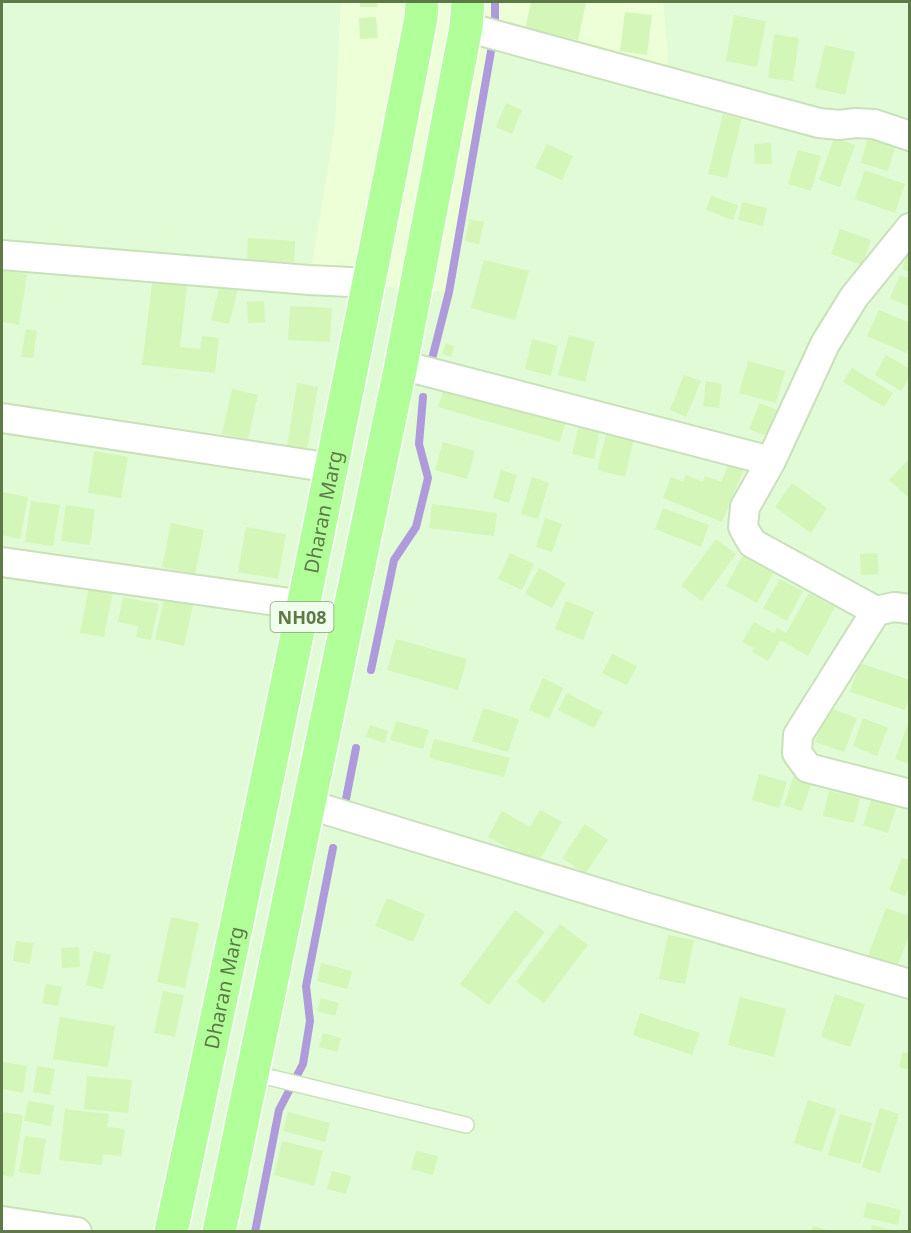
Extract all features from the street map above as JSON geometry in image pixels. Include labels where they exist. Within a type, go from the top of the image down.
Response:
[{"type":"main road","name":"Dharan Marg","points":[[171,1232],[370,283],[421,18],[422,2]]},
{"type":"main road","name":"NH08","points":[[219,1232],[400,365],[467,14]]},
{"type":"street","points":[[467,14],[819,123],[874,124],[909,136]]},
{"type":"street","points":[[909,228],[854,297],[825,344],[771,461],[745,507],[743,527],[752,543],[897,604],[798,735],[797,753],[808,768],[909,794]]},
{"type":"street","points":[[2,255],[370,283]]},
{"type":"street","points":[[400,365],[771,461]]},
{"type":"street","points":[[2,418],[332,468]]},
{"type":"street","points":[[2,562],[304,604]]},
{"type":"street","points":[[307,804],[635,904],[909,984]]},
{"type":"street","points":[[2,1221],[77,1232]]},
{"type":"lane","points":[[252,1073],[466,1125]]},
{"type":"shaded area","points":[[2,2],[341,2],[335,126],[487,76],[491,51],[660,93],[668,56],[663,2],[909,2],[909,1231],[2,1232]]},
{"type":"shaded area","points":[[341,2],[663,2],[668,56],[660,93],[491,51],[449,292],[309,280],[335,126]]},
{"type":"building","points":[[360,2],[377,2],[378,7],[360,7]]},
{"type":"building","points":[[531,2],[586,2],[578,40],[525,29]]},
{"type":"building","points":[[625,12],[652,15],[647,55],[620,51]]},
{"type":"building","points":[[734,15],[766,21],[757,67],[726,61]]},
{"type":"building","points":[[376,17],[378,38],[360,39],[359,18]]},
{"type":"building","points":[[774,34],[799,38],[793,81],[768,78]]},
{"type":"building","points":[[825,45],[855,52],[845,95],[815,88]]},
{"type":"building","points":[[506,103],[522,110],[512,134],[496,127]]},
{"type":"building","points":[[723,114],[742,118],[727,178],[708,174]]},
{"type":"building","points":[[870,130],[898,138],[888,171],[861,163]]},
{"type":"building","points":[[834,138],[855,145],[840,187],[819,180]]},
{"type":"building","points":[[771,143],[772,164],[755,164],[754,144]]},
{"type":"building","points":[[547,144],[573,156],[562,180],[535,168]]},
{"type":"building","points":[[798,150],[821,156],[811,191],[788,184]]},
{"type":"building","points":[[865,170],[905,184],[895,213],[855,199]]},
{"type":"building","points":[[711,196],[738,205],[733,220],[706,210]]},
{"type":"building","points":[[742,202],[767,208],[763,226],[738,220]]},
{"type":"building","points":[[470,219],[484,222],[479,244],[465,241]]},
{"type":"building","points":[[840,229],[871,240],[862,265],[831,254]]},
{"type":"building","points":[[248,238],[295,241],[294,262],[247,260]]},
{"type":"building","points":[[910,247],[910,272],[902,269]]},
{"type":"building","points":[[484,260],[529,271],[515,320],[471,308]]},
{"type":"building","points":[[3,271],[27,274],[19,325],[2,322]]},
{"type":"building","points":[[900,275],[910,279],[910,307],[890,298]]},
{"type":"building","points":[[153,276],[188,280],[180,347],[200,349],[202,336],[219,338],[215,373],[142,365]]},
{"type":"building","points":[[221,281],[239,285],[229,324],[211,320]]},
{"type":"building","points":[[264,301],[265,322],[248,323],[247,302]]},
{"type":"building","points":[[290,306],[332,308],[330,342],[288,340]]},
{"type":"building","points":[[879,310],[910,323],[910,345],[906,353],[867,336]]},
{"type":"building","points":[[26,329],[37,331],[33,358],[21,357]]},
{"type":"building","points":[[569,335],[595,342],[585,382],[558,375]]},
{"type":"building","points":[[532,339],[558,346],[551,376],[525,369]]},
{"type":"building","points":[[446,343],[454,346],[451,357],[442,354]]},
{"type":"building","points":[[886,355],[910,369],[910,376],[901,391],[875,375]]},
{"type":"building","points":[[748,361],[785,371],[776,403],[739,393]]},
{"type":"building","points":[[852,368],[893,393],[884,407],[843,382]]},
{"type":"building","points":[[684,375],[701,381],[686,417],[670,410]]},
{"type":"building","points":[[706,381],[722,384],[719,408],[703,406]]},
{"type":"building","points":[[446,382],[567,417],[560,442],[438,407]]},
{"type":"building","points":[[297,383],[318,387],[307,450],[287,447]]},
{"type":"building","points":[[232,389],[258,395],[248,439],[222,434]]},
{"type":"building","points":[[760,403],[782,412],[771,438],[749,429]]},
{"type":"building","points":[[581,417],[602,421],[594,459],[572,454]]},
{"type":"building","points":[[609,423],[636,429],[625,477],[597,470]]},
{"type":"building","points":[[443,442],[475,451],[467,479],[435,470]]},
{"type":"building","points":[[94,451],[128,457],[121,498],[88,493]]},
{"type":"building","points":[[731,458],[746,464],[722,522],[663,498],[671,477],[683,482],[686,475],[703,482],[705,476],[721,482]]},
{"type":"building","points":[[910,458],[910,499],[889,480]]},
{"type":"building","points":[[501,470],[517,475],[509,503],[493,498]]},
{"type":"building","points":[[532,477],[549,483],[538,519],[521,514]]},
{"type":"building","points":[[792,483],[827,508],[811,533],[775,507]]},
{"type":"building","points":[[2,492],[28,497],[20,539],[2,535]]},
{"type":"building","points":[[31,501],[60,505],[53,546],[25,542]]},
{"type":"building","points":[[432,504],[497,513],[494,536],[429,528]]},
{"type":"building","points":[[66,505],[95,509],[90,545],[61,541]]},
{"type":"building","points":[[663,508],[709,525],[701,547],[655,529]]},
{"type":"building","points":[[545,518],[562,524],[552,552],[536,547]]},
{"type":"building","points":[[171,523],[204,530],[195,574],[162,567]]},
{"type":"building","points":[[246,527],[286,534],[278,579],[238,572]]},
{"type":"building","points":[[716,539],[736,554],[702,601],[681,586]]},
{"type":"building","points":[[745,551],[776,568],[757,603],[726,586]]},
{"type":"building","points":[[510,553],[534,564],[522,590],[498,579]]},
{"type":"building","points":[[877,553],[879,574],[861,575],[860,554]]},
{"type":"building","points":[[539,568],[566,583],[552,608],[525,594]]},
{"type":"building","points":[[780,579],[803,591],[787,621],[763,608]]},
{"type":"building","points":[[89,587],[113,591],[104,637],[80,633]]},
{"type":"building","points":[[809,593],[835,607],[808,656],[780,640],[768,661],[752,652],[754,648],[742,642],[754,622],[774,633],[777,628],[786,633]]},
{"type":"building","points":[[123,597],[159,604],[151,640],[136,637],[138,626],[118,622]]},
{"type":"building","points":[[164,599],[193,605],[184,646],[155,639]]},
{"type":"building","points":[[566,601],[594,612],[583,640],[555,629]]},
{"type":"building","points":[[396,639],[467,659],[458,690],[387,670]]},
{"type":"building","points":[[612,654],[637,666],[627,685],[602,673]]},
{"type":"building","points":[[860,663],[910,680],[910,696],[905,710],[850,692]]},
{"type":"building","points":[[543,678],[563,688],[549,719],[529,710]]},
{"type":"building","points":[[567,693],[603,712],[594,728],[558,710]]},
{"type":"building","points":[[827,707],[857,718],[844,752],[815,742]]},
{"type":"building","points":[[483,708],[519,719],[508,752],[472,741]]},
{"type":"building","points":[[863,718],[888,728],[877,756],[853,746]]},
{"type":"building","points":[[910,718],[910,764],[895,759]]},
{"type":"building","points":[[396,721],[429,730],[423,749],[390,740]]},
{"type":"building","points":[[370,725],[388,731],[385,743],[366,737]]},
{"type":"building","points":[[434,739],[510,758],[504,777],[429,758]]},
{"type":"building","points":[[795,772],[813,778],[802,811],[784,805]]},
{"type":"building","points":[[759,774],[787,782],[779,808],[752,800]]},
{"type":"building","points":[[829,791],[860,798],[854,823],[823,816]]},
{"type":"building","points":[[871,800],[896,808],[888,833],[863,825]]},
{"type":"building","points":[[540,810],[562,822],[539,861],[533,858],[531,861],[488,837],[502,811],[530,827]]},
{"type":"building","points":[[585,824],[608,840],[585,874],[562,858]]},
{"type":"building","points":[[902,858],[910,861],[910,885],[905,896],[889,890]]},
{"type":"building","points":[[387,898],[425,914],[413,942],[375,926]]},
{"type":"building","points":[[886,908],[910,916],[910,933],[897,967],[868,956]]},
{"type":"building","points":[[515,910],[545,932],[489,1005],[460,984]]},
{"type":"building","points":[[171,917],[199,923],[185,988],[157,982]]},
{"type":"building","points":[[560,924],[588,945],[544,1003],[516,982]]},
{"type":"building","points":[[668,935],[694,940],[685,984],[659,979]]},
{"type":"building","points":[[16,941],[33,943],[30,964],[13,961]]},
{"type":"building","points":[[79,947],[80,967],[62,968],[61,948]]},
{"type":"building","points":[[94,951],[111,955],[103,989],[86,985]]},
{"type":"building","points":[[321,963],[352,971],[347,989],[317,981]]},
{"type":"building","points":[[46,984],[62,987],[58,1006],[42,1003]]},
{"type":"building","points":[[163,991],[184,995],[175,1037],[154,1033]]},
{"type":"building","points":[[835,994],[865,1004],[850,1047],[821,1037]]},
{"type":"building","points":[[740,997],[786,1009],[774,1057],[728,1045]]},
{"type":"building","points":[[321,998],[339,1003],[335,1016],[317,1011]]},
{"type":"building","points":[[640,1013],[700,1033],[692,1055],[633,1035]]},
{"type":"building","points":[[60,1017],[115,1026],[108,1067],[53,1059]]},
{"type":"building","points":[[323,1033],[341,1038],[337,1052],[319,1047]]},
{"type":"building","points":[[903,1052],[910,1054],[910,1070],[899,1067]]},
{"type":"building","points":[[2,1062],[27,1066],[23,1093],[2,1089]]},
{"type":"building","points":[[37,1066],[55,1069],[50,1095],[33,1092]]},
{"type":"building","points":[[87,1076],[132,1080],[128,1113],[84,1109]]},
{"type":"building","points":[[808,1100],[836,1109],[822,1152],[794,1143]]},
{"type":"building","points":[[28,1101],[54,1105],[51,1126],[24,1121]]},
{"type":"building","points":[[880,1108],[899,1114],[880,1173],[862,1167]]},
{"type":"building","points":[[65,1109],[109,1114],[107,1127],[125,1129],[121,1156],[103,1154],[102,1165],[59,1160]]},
{"type":"building","points":[[2,1112],[23,1115],[13,1177],[2,1175]]},
{"type":"building","points":[[288,1112],[330,1123],[325,1142],[283,1131]]},
{"type":"building","points":[[840,1114],[872,1123],[860,1164],[828,1155]]},
{"type":"building","points":[[25,1136],[46,1139],[40,1175],[19,1172]]},
{"type":"building","points":[[282,1141],[323,1151],[314,1186],[274,1175]]},
{"type":"building","points":[[416,1151],[438,1156],[433,1175],[411,1169]]},
{"type":"building","points":[[332,1171],[351,1176],[346,1194],[327,1189]]},
{"type":"building","points":[[867,1202],[901,1210],[898,1225],[863,1217]]},
{"type":"building","points":[[872,1225],[895,1231],[871,1232]]},
{"type":"building","points":[[813,1226],[830,1231],[830,1232],[811,1232]]},
{"type":"waterway","points":[[495,2],[495,23]]},
{"type":"waterway","points":[[432,359],[449,292],[491,51]]},
{"type":"waterway","points":[[371,670],[394,560],[416,527],[428,478],[419,444],[423,397]]},
{"type":"waterway","points":[[344,809],[356,748]]},
{"type":"waterway","points":[[255,1232],[279,1110],[303,1064],[310,1021],[306,986],[333,848]]}]
